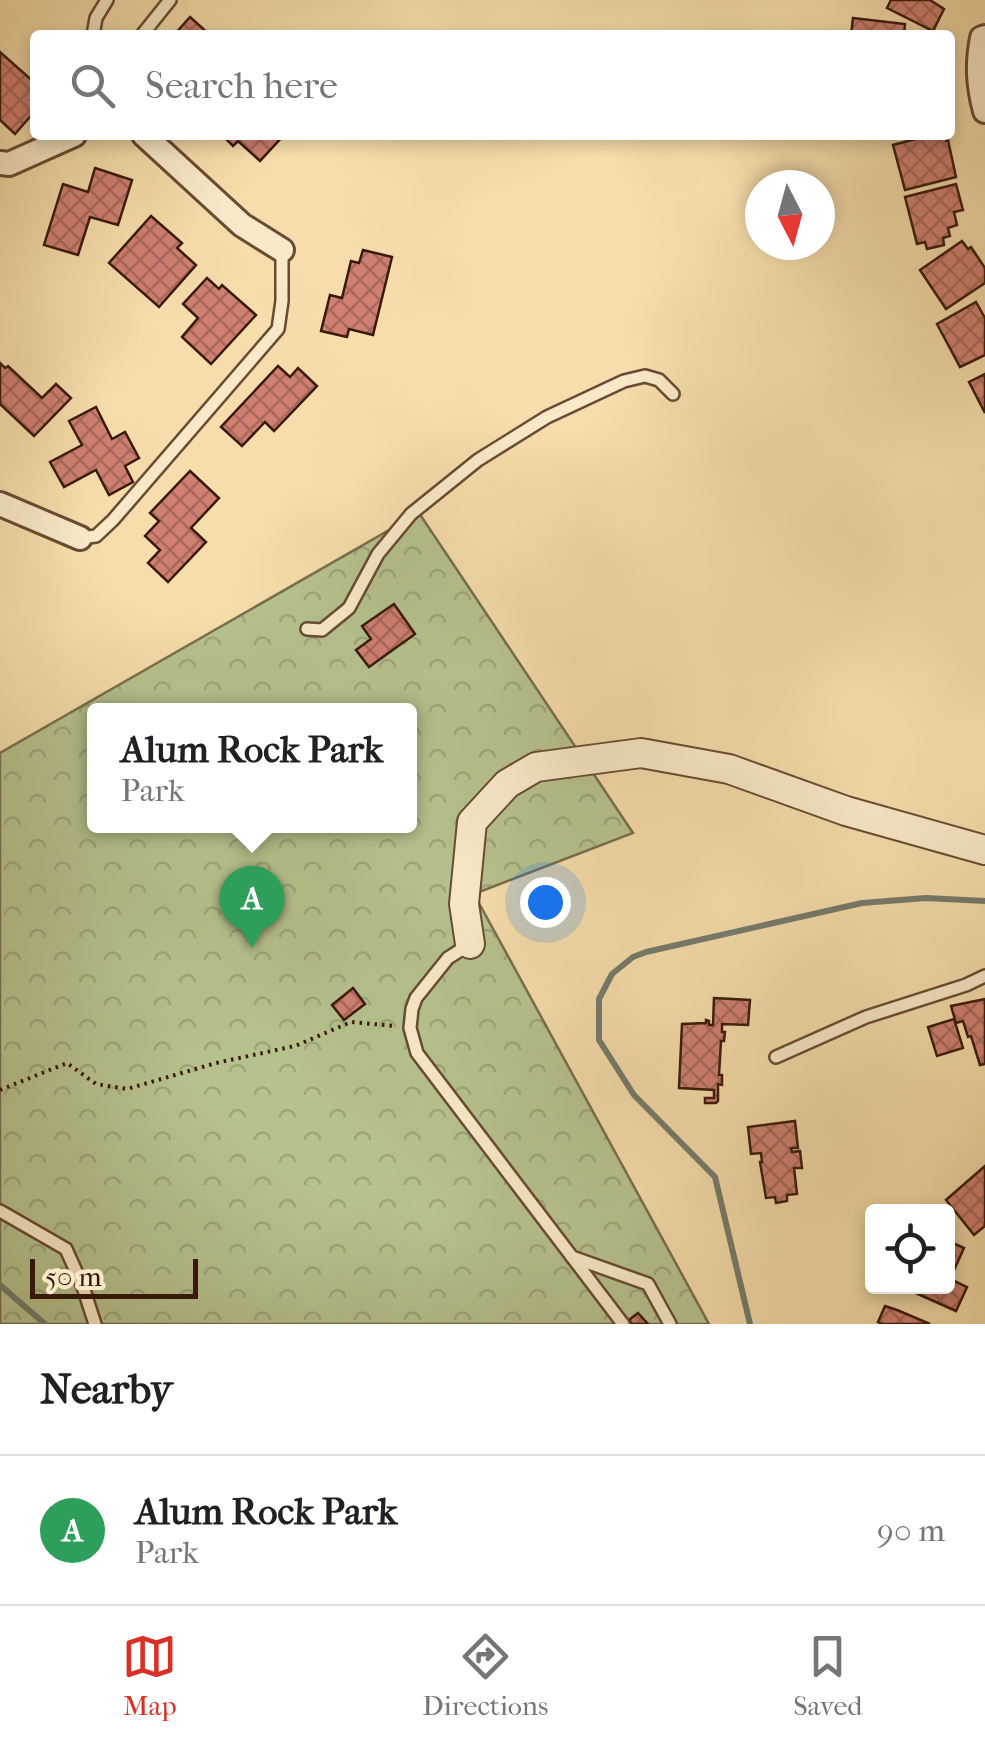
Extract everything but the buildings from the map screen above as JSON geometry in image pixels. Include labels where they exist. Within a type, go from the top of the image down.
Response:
[{"type":"street","points":[[985,36],[977,64],[985,111]]},
{"type":"street","points":[[0,164],[9,164],[63,140]]},
{"type":"street","points":[[149,140],[242,225],[282,250]]},
{"type":"street","points":[[0,504],[80,538]]},
{"type":"street","points":[[470,944],[464,904],[472,822],[506,784],[536,768],[641,753],[730,769],[846,811],[985,850]]},
{"type":"lane","points":[[93,30],[107,0]]},
{"type":"lane","points":[[146,30],[170,0]]},
{"type":"lane","points":[[80,538],[96,536],[113,520],[278,329],[282,250]]},
{"type":"lane","points":[[307,629],[322,630],[349,608],[378,554],[412,514],[507,441],[547,417],[624,381],[644,376],[660,380],[672,394]]},
{"type":"lane","points":[[470,944],[448,958],[416,998],[410,1028],[417,1053],[623,1324]]},
{"type":"lane","points":[[776,1058],[866,1017],[985,976]]},
{"type":"lane","points":[[0,1211],[66,1249],[95,1324]]},
{"type":"lane","points":[[572,1258],[648,1284],[670,1324]]},
{"type":"path","points":[[0,1090],[67,1062],[96,1084],[127,1089],[216,1063],[295,1046],[352,1022],[410,1028]]},
{"type":"green space","points":[[419,513],[633,833],[474,894],[709,1324],[0,1324],[0,753],[87,703],[87,833],[417,833],[417,703],[87,703]]},
{"type":"waterway","points":[[750,1324],[715,1177],[634,1095],[599,1040],[599,999],[612,974],[646,952],[862,903],[926,898],[985,901]]},
{"type":"waterway","points":[[0,1285],[45,1324]]},
{"type":"place","name":"Alum Rock Park","points":[[252,948]]}]
